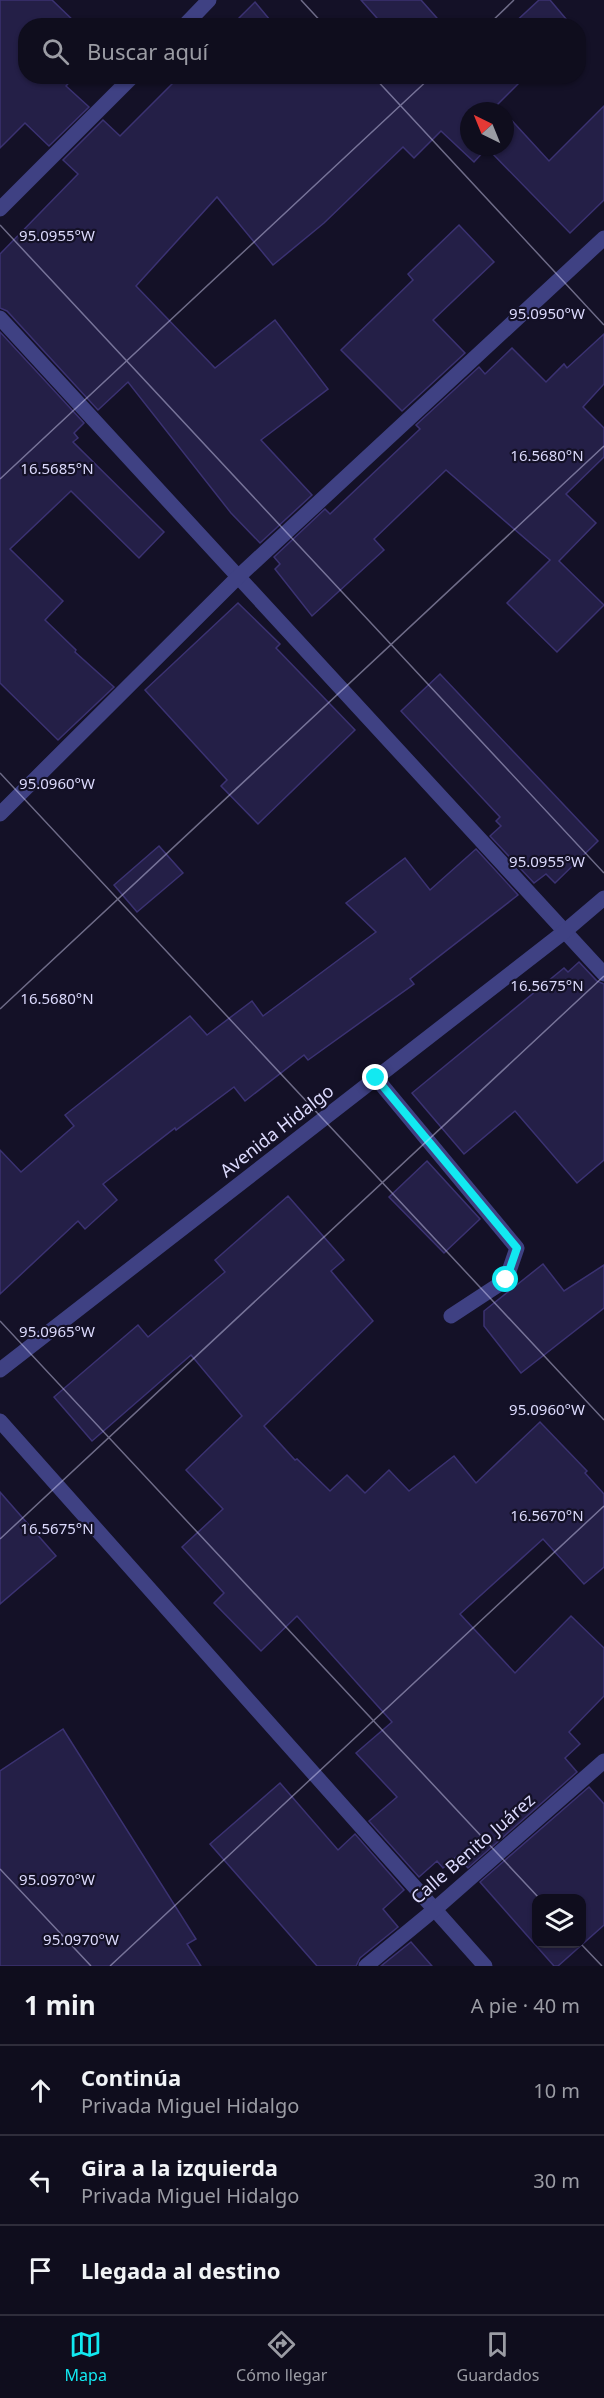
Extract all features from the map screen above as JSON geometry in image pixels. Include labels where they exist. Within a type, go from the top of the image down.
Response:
[{"type":"street","points":[[192,18],[209,0]]},
{"type":"street","points":[[0,209],[125,84]]},
{"type":"street","points":[[0,814],[238,577],[604,238]]},
{"type":"street","points":[[0,318],[604,974]]},
{"type":"street","name":"Avenida Hidalgo","points":[[0,1370],[564,932],[604,898]]},
{"type":"street","points":[[376,1078],[517,1248],[506,1280],[451,1316]]},
{"type":"street","points":[[0,1421],[484,1966]]},
{"type":"street","name":"Calle Benito Juárez","points":[[366,1966],[434,1910],[604,1761]]},
{"type":"building","points":[[0,0],[52,0],[71,18],[18,18],[18,84],[68,84],[66,86],[89,107],[49,146],[25,123],[0,148]]},
{"type":"building","points":[[361,0],[421,0],[437,18],[377,18]]},
{"type":"building","points":[[539,0],[550,0],[565,18],[520,18]]},
{"type":"building","points":[[255,2],[268,18],[239,18]]},
{"type":"building","points":[[172,84],[518,84],[500,102],[460,102],[460,149],[441,131],[414,158],[403,147],[324,223],[273,265],[217,197],[136,286],[215,368],[275,320],[328,389],[261,440],[312,495],[260,543],[231,513],[128,382],[98,410],[7,311],[0,308],[0,254],[78,174],[63,160],[103,120],[120,136]]},
{"type":"building","points":[[604,106],[604,200],[570,233],[495,156],[514,156],[514,123],[549,161]]},
{"type":"building","points":[[468,156],[480,156],[474,162]]},
{"type":"building","points":[[459,225],[494,262],[433,320],[465,353],[402,411],[341,350],[413,280],[408,274]]},
{"type":"building","points":[[0,332],[84,423],[74,433],[78,438],[73,442],[164,532],[139,558],[71,491],[10,549],[63,601],[45,620],[76,650],[75,652],[114,687],[58,740],[0,683]]},
{"type":"building","points":[[604,334],[604,384],[583,407],[604,428],[604,457],[566,494],[596,523],[559,561],[604,605],[557,652],[507,603],[550,560],[446,470],[374,539],[384,550],[312,616],[275,569],[280,564],[274,557],[325,509],[330,514],[420,429],[416,425],[479,367],[485,374],[512,348],[546,382],[564,364],[567,368]]},
{"type":"building","points":[[238,603],[280,644],[276,648],[355,730],[258,824],[221,786],[227,780],[145,690]]},
{"type":"building","points":[[440,674],[598,841],[555,883],[546,874],[534,883],[490,836],[501,826],[496,821],[500,817],[401,711]]},
{"type":"building","points":[[159,846],[183,873],[137,912],[114,885]]},
{"type":"building","points":[[476,849],[518,895],[410,979],[414,984],[308,1060],[304,1055],[245,1101],[234,1087],[176,1130],[175,1128],[103,1184],[117,1200],[85,1229],[78,1221],[0,1294],[0,1150],[21,1172],[74,1126],[65,1115],[190,1016],[207,1035],[252,1001],[263,1016],[376,932],[346,903],[405,858],[430,890]]},
{"type":"building","points":[[579,962],[597,981],[604,984],[604,1160],[577,1183],[515,1111],[464,1154],[412,1093],[564,968],[568,972]]},
{"type":"building","points":[[427,1161],[480,1219],[444,1253],[389,1197]]},
{"type":"building","points":[[288,1196],[344,1260],[331,1271],[373,1321],[264,1426],[295,1460],[297,1459],[330,1491],[347,1475],[365,1493],[389,1470],[409,1491],[454,1456],[476,1483],[540,1422],[587,1471],[585,1473],[604,1494],[604,1567],[584,1584],[543,1539],[460,1614],[515,1673],[571,1616],[604,1648],[604,1696],[569,1732],[580,1744],[565,1758],[577,1772],[468,1868],[457,1856],[443,1868],[437,1861],[419,1877],[369,1821],[397,1797],[356,1753],[392,1722],[297,1616],[261,1651],[214,1603],[224,1593],[182,1547],[223,1509],[186,1470],[242,1416],[191,1355],[92,1441],[54,1397],[138,1325],[148,1337],[225,1272],[215,1260]]},
{"type":"building","points":[[543,1264],[564,1291],[604,1265],[604,1308],[521,1373],[484,1326],[484,1311]]},
{"type":"building","points":[[0,1492],[56,1556],[0,1604]]},
{"type":"building","points":[[63,1729],[196,1939],[187,1944],[201,1966],[0,1966],[0,1771]]},
{"type":"building","points":[[280,1783],[338,1850],[355,1834],[404,1890],[383,1909],[398,1927],[360,1958],[356,1966],[317,1966],[210,1844]]},
{"type":"building","points":[[589,1787],[604,1804],[604,1925],[586,1941],[586,1894],[532,1894],[532,1941],[480,1882]]},
{"type":"building","points":[[411,1942],[432,1966],[381,1966]]},
{"type":"building","points":[[538,1948],[578,1948],[558,1966],[554,1966]]},
{"type":"route","points":[[376,1078],[517,1248],[506,1280]]}]
